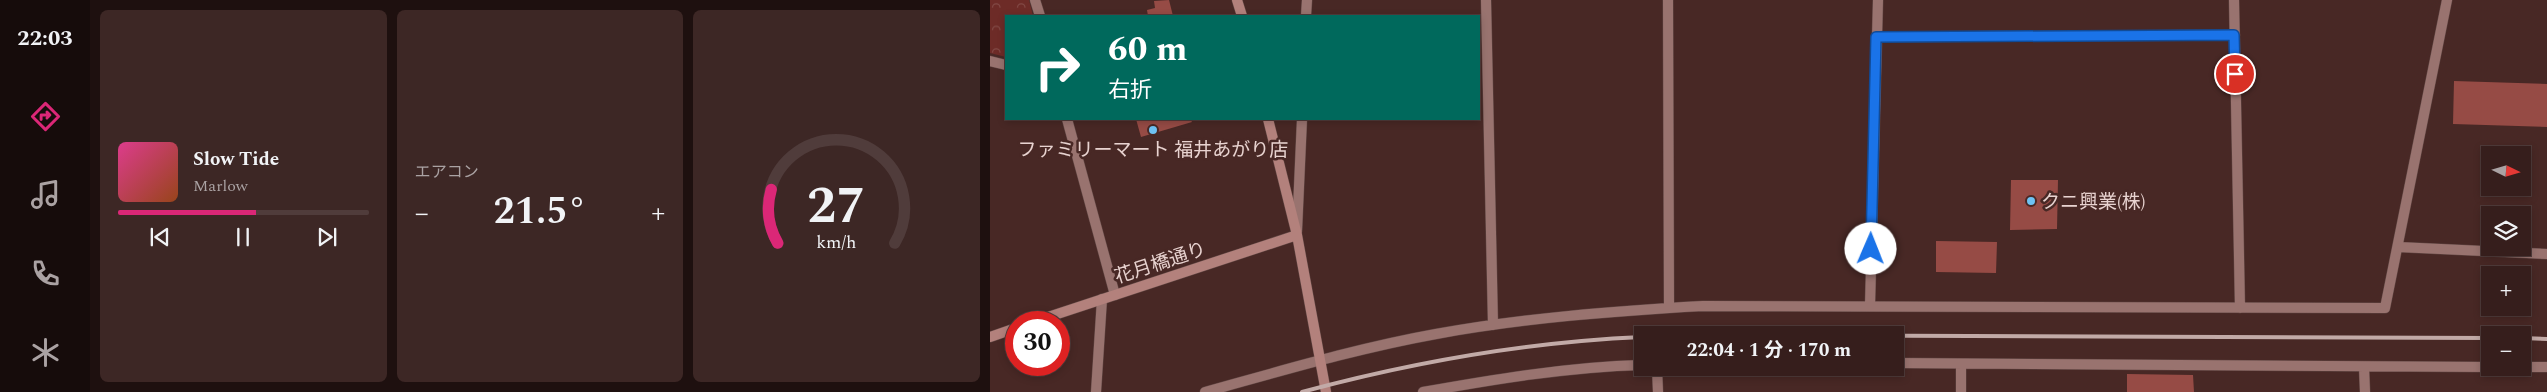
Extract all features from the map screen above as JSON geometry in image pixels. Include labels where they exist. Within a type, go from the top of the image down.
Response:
[{"type":"street","points":[[1035,0],[1040,15]]},
{"type":"street","points":[[1237,0],[1242,15]]},
{"type":"street","points":[[1306,15],[1307,0]]},
{"type":"street","points":[[1486,0],[1493,325]]},
{"type":"street","points":[[1668,0],[1669,308]]},
{"type":"street","points":[[1870,306],[1878,0]]},
{"type":"street","points":[[2234,0],[2240,308]]},
{"type":"street","points":[[1205,392],[1320,361],[1434,334],[1493,325],[1669,308],[1870,306],[2385,308],[2447,0]]},
{"type":"street","points":[[1876,37],[2234,35]]},
{"type":"street","points":[[990,61],[1005,65]]},
{"type":"street","points":[[1067,120],[1115,295]]},
{"type":"street","points":[[1268,120],[1297,235],[1326,392]]},
{"type":"street","points":[[1297,235],[1302,120]]},
{"type":"street","name":"花月橋通り","points":[[1066,311],[1297,235]]},
{"type":"street","points":[[2398,247],[2547,254]]},
{"type":"street","points":[[1096,392],[1102,299]]},
{"type":"street","points":[[990,337],[1005,332]]},
{"type":"street","points":[[1904,363],[2481,367]]},
{"type":"street","points":[[1423,392],[1493,379],[1634,364]]},
{"type":"street","points":[[1961,364],[1961,392]]},
{"type":"street","points":[[2364,367],[2365,392]]},
{"type":"street","points":[[2531,367],[2547,367]]},
{"type":"street","points":[[1657,376],[1658,392]]},
{"type":"green space","points":[[990,0],[1029,0],[1033,15],[1005,15],[1005,57],[990,53]]},
{"type":"building","points":[[1169,0],[1173,15],[1148,15],[1147,10],[1155,8],[1154,1]]},
{"type":"building","points":[[2454,81],[2547,84],[2547,127],[2453,124]]},
{"type":"building","name":"ファミリーマート 福井あがり店","points":[[1136,120],[1191,120],[1192,122],[1141,137]]},
{"type":"building","points":[[2011,180],[2058,180],[2057,229],[2010,230]]},
{"type":"building","points":[[1936,241],[1997,242],[1996,273],[1936,272]]},
{"type":"building","points":[[2127,374],[2193,375],[2194,392],[2127,392]]},
{"type":"railway","points":[[1904,336],[2481,338]]},
{"type":"railway","points":[[1302,392],[1386,371],[1471,355],[1556,343],[1634,338]]},
{"type":"railway","points":[[2531,338],[2547,339]]},
{"type":"place","name":"ファミリーマート 福井あがり店","points":[[1153,130]]},
{"type":"place","name":"クニ興業(株)","points":[[2031,201]]},
{"type":"route","points":[[1871,249],[1876,37],[2234,35],[2235,74]]}]
